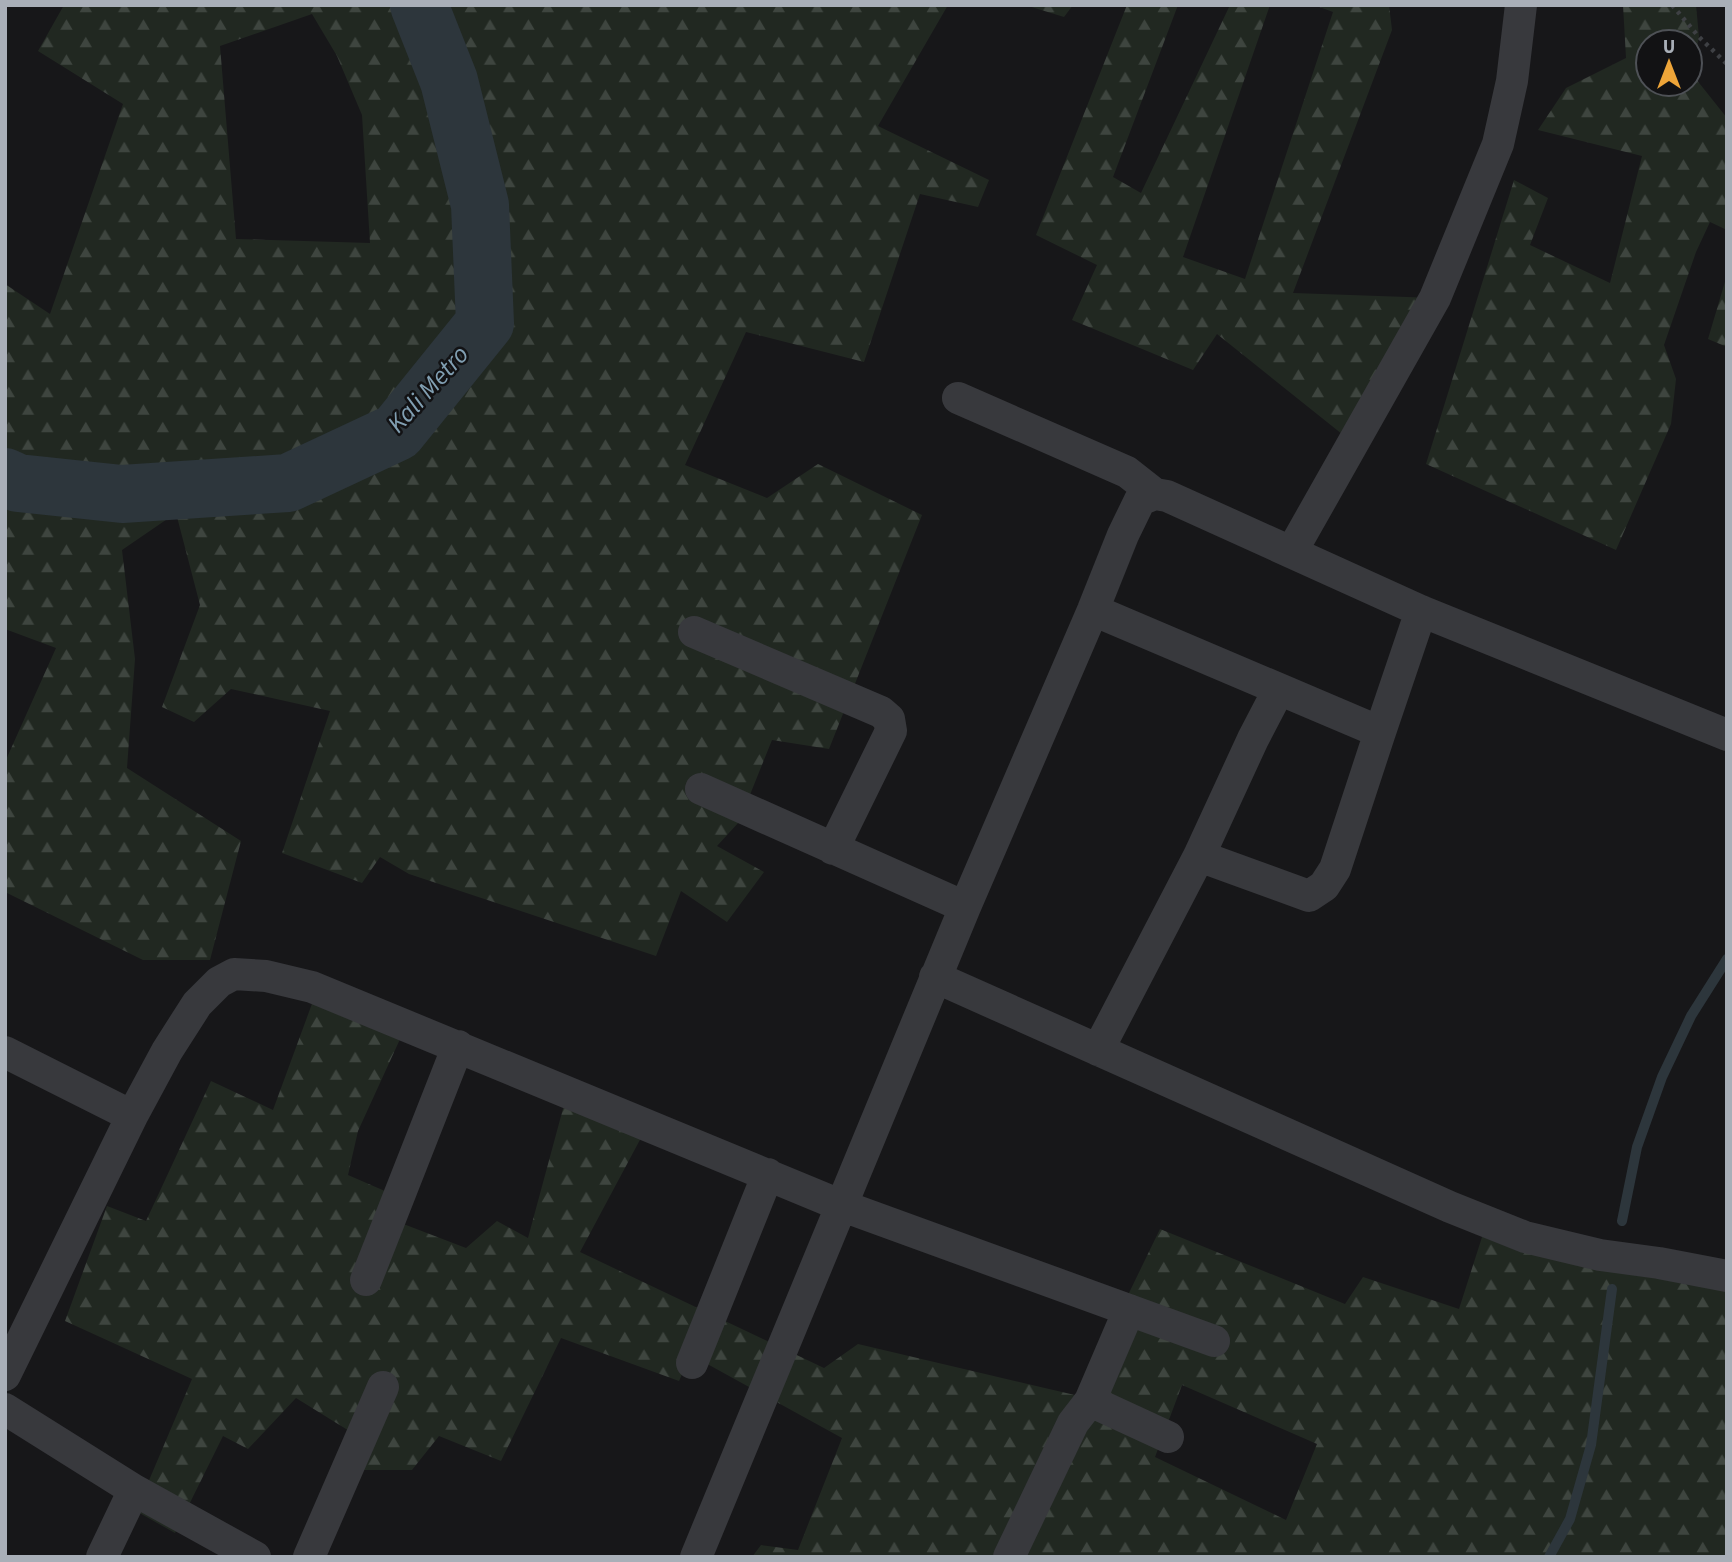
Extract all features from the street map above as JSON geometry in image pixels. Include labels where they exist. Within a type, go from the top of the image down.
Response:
[{"type":"street","points":[[1292,551],[1435,298],[1498,144],[1513,81],[1521,5]]},
{"type":"street","points":[[958,398],[1127,471],[1155,494]]},
{"type":"street","points":[[696,1557],[935,977],[1123,535],[1144,497],[1155,494],[1167,496],[1421,611],[1727,735]]},
{"type":"street","points":[[1093,610],[1278,691],[1380,732]]},
{"type":"street","points":[[1199,856],[1309,896],[1324,886],[1335,869],[1421,611]]},
{"type":"street","points":[[694,632],[881,712],[889,719],[891,731],[880,758],[833,849]]},
{"type":"street","points":[[1098,1050],[1199,856],[1278,691]]},
{"type":"street","points":[[701,789],[965,907]]},
{"type":"street","points":[[5,1375],[132,1116],[167,1051],[197,1004],[219,982],[234,974],[266,976],[312,987],[840,1205],[1214,1341]]},
{"type":"street","points":[[935,977],[1450,1207],[1525,1237],[1600,1255],[1727,1276]]},
{"type":"street","points":[[366,1280],[458,1046]]},
{"type":"street","points":[[5,1052],[132,1116]]},
{"type":"street","points":[[692,1363],[768,1174]]},
{"type":"street","points":[[1009,1557],[1073,1423],[1090,1401],[1129,1310]]},
{"type":"street","points":[[309,1557],[383,1387]]},
{"type":"street","points":[[1090,1401],[1168,1437]]},
{"type":"street","points":[[5,1409],[134,1490],[255,1557]]},
{"type":"street","points":[[102,1557],[134,1490]]},
{"type":"path","points":[[1672,5],[1727,64]]},
{"type":"green space","points":[[64,5],[948,5],[878,126],[989,180],[978,207],[920,194],[864,362],[746,332],[685,465],[767,498],[818,464],[922,515],[829,749],[772,740],[739,822],[717,846],[764,872],[727,922],[681,891],[656,956],[409,874],[380,857],[362,883],[282,853],[330,711],[231,689],[194,722],[162,707],[200,605],[176,513],[122,550],[135,659],[127,768],[241,841],[210,960],[143,960],[5,892],[5,762],[56,648],[5,629],[5,284],[50,314],[123,104],[38,51]],"holes":[[[312,14],[337,56],[362,115],[370,243],[236,239],[220,46]]]},
{"type":"green space","points":[[1025,5],[1073,5],[1064,17]]},
{"type":"green space","points":[[1127,5],[1178,5],[1113,177],[1141,193],[1230,5],[1270,5],[1183,257],[1245,279],[1333,12],[1314,5],[1389,5],[1392,30],[1293,293],[1435,298],[1352,442],[1217,334],[1193,370],[1072,320],[1097,265],[1036,235]]},
{"type":"green space","points":[[1623,5],[1696,5],[1698,28],[1634,28],[1634,98],[1704,98],[1704,89],[1727,118],[1727,230],[1710,222],[1696,252],[1664,345],[1676,379],[1671,424],[1616,550],[1426,464],[1514,180],[1548,198],[1530,245],[1610,283],[1642,156],[1538,130],[1566,88],[1626,58]]},
{"type":"green space","points":[[1727,275],[1727,347],[1708,339]]},
{"type":"green space","points":[[313,1001],[401,1037],[358,1131],[348,1175],[401,1198],[393,1220],[466,1248],[497,1221],[528,1238],[564,1105],[642,1136],[580,1252],[824,1368],[858,1344],[1079,1396],[1160,1229],[1345,1304],[1363,1277],[1459,1309],[1483,1234],[1727,1288],[1727,1557],[752,1557],[761,1545],[798,1550],[842,1438],[691,1355],[679,1381],[561,1338],[501,1461],[439,1436],[412,1470],[358,1470],[367,1442],[296,1398],[248,1449],[223,1436],[175,1533],[136,1511],[192,1379],[65,1321],[107,1206],[146,1221],[211,1081],[273,1110]],"holes":[[[1182,1385],[1317,1444],[1286,1520],[1155,1457]]]},
{"type":"waterway","name":"Kali Metro","points":[[5,477],[18,483],[122,494],[288,483],[397,432],[485,323],[480,205],[449,81],[419,5]]},
{"type":"waterway","points":[[1622,1221],[1637,1147],[1662,1077],[1691,1016],[1727,959]]},
{"type":"waterway","points":[[1549,1557],[1570,1519],[1591,1445],[1612,1289]]}]
